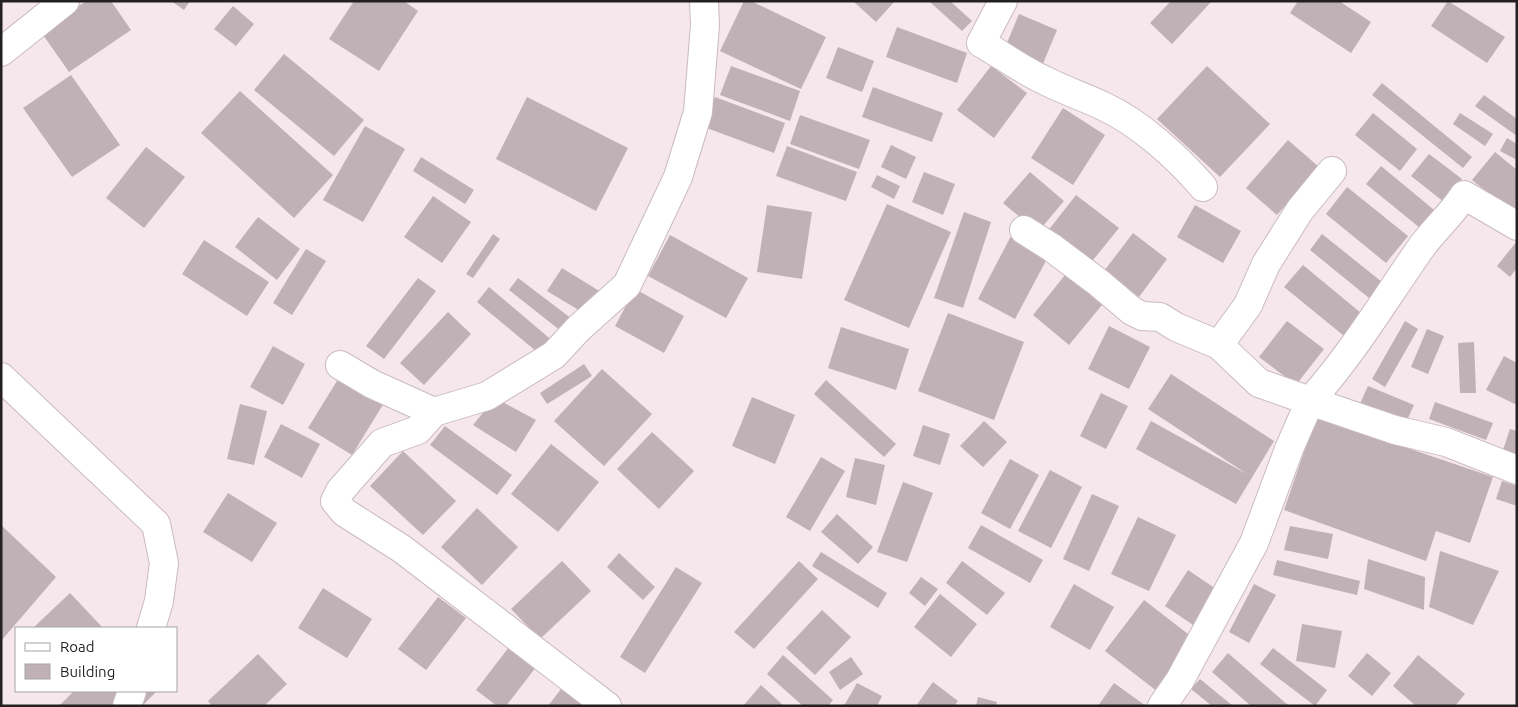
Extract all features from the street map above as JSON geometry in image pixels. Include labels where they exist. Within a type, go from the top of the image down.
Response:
[{"type":"street","points":[[1,52],[65,1]]},
{"type":"street","points":[[607,706],[402,549],[344,512],[334,501],[340,490],[382,444],[418,430],[434,412],[487,396],[554,356],[578,329],[627,285],[678,178],[698,112],[705,25],[704,1]]},
{"type":"street","points":[[1003,1],[981,43],[1042,80],[1103,106],[1125,119],[1170,152],[1203,188]]},
{"type":"street","points":[[1219,345],[1248,305],[1266,264],[1300,210],[1332,170]]},
{"type":"street","points":[[1162,706],[1180,680],[1254,543],[1310,402],[1339,368],[1420,249],[1441,226],[1464,195],[1517,226]]},
{"type":"street","points":[[1024,230],[1083,271],[1132,311],[1142,316],[1160,317],[1176,327],[1219,345],[1259,383],[1395,430],[1446,442],[1517,470]]},
{"type":"street","points":[[340,365],[372,384],[434,412]]},
{"type":"street","points":[[1,377],[156,524],[164,563],[159,601],[151,627]]},
{"type":"street","points":[[127,706],[132,692]]},
{"type":"building","points":[[86,1],[111,1],[131,30],[69,72],[41,32]]},
{"type":"building","points":[[171,1],[190,1],[184,10]]},
{"type":"building","points":[[354,1],[404,1],[418,11],[379,71],[329,39]]},
{"type":"building","points":[[744,1],[751,1],[826,37],[801,89],[720,51]]},
{"type":"building","points":[[853,1],[895,1],[876,22]]},
{"type":"building","points":[[929,1],[950,1],[972,21],[962,31]]},
{"type":"building","points":[[1171,1],[1212,1],[1172,44],[1150,23]]},
{"type":"building","points":[[1298,1],[1339,1],[1371,22],[1351,53],[1290,13]]},
{"type":"building","points":[[1448,1],[1505,37],[1487,63],[1431,26]]},
{"type":"building","points":[[233,6],[254,24],[236,46],[214,29]]},
{"type":"building","points":[[1019,14],[1057,30],[1042,66],[1004,50]]},
{"type":"building","points":[[897,27],[967,53],[957,83],[886,57]]},
{"type":"building","points":[[838,47],[874,61],[862,92],[826,78]]},
{"type":"building","points":[[284,54],[364,120],[334,156],[254,90]]},
{"type":"building","points":[[731,66],[800,91],[790,121],[720,95]]},
{"type":"building","points":[[991,66],[1027,93],[994,138],[957,110]]},
{"type":"building","points":[[1207,66],[1270,124],[1220,177],[1157,119]]},
{"type":"building","points":[[71,75],[120,145],[72,177],[23,108]]},
{"type":"building","points":[[1382,83],[1472,157],[1463,168],[1372,95]]},
{"type":"building","points":[[873,87],[943,113],[932,142],[862,117]]},
{"type":"building","points":[[240,91],[333,175],[294,218],[201,133]]},
{"type":"building","points":[[1484,95],[1517,119],[1517,136],[1475,106]]},
{"type":"building","points":[[527,97],[628,148],[596,211],[496,159]]},
{"type":"building","points":[[715,97],[785,123],[774,153],[704,127]]},
{"type":"building","points":[[1063,108],[1105,135],[1073,185],[1031,158]]},
{"type":"building","points":[[1373,113],[1417,149],[1400,171],[1355,135]]},
{"type":"building","points":[[1460,113],[1493,134],[1485,146],[1453,124]]},
{"type":"building","points":[[800,115],[870,140],[859,169],[790,144]]},
{"type":"building","points":[[365,126],[405,149],[363,222],[323,200]]},
{"type":"building","points":[[1507,138],[1517,144],[1517,160],[1500,151]]},
{"type":"building","points":[[1288,140],[1319,167],[1277,215],[1246,188]]},
{"type":"building","points":[[891,145],[916,157],[906,179],[881,167]]},
{"type":"building","points":[[787,146],[857,172],[846,201],[776,176]]},
{"type":"building","points":[[146,147],[185,177],[144,228],[106,198]]},
{"type":"building","points":[[1495,152],[1517,170],[1517,216],[1472,180]]},
{"type":"building","points":[[1429,154],[1462,179],[1444,202],[1411,176]]},
{"type":"building","points":[[421,157],[474,190],[465,204],[413,171]]},
{"type":"building","points":[[1381,166],[1439,214],[1425,232],[1366,184]]},
{"type":"building","points":[[924,172],[955,184],[943,215],[912,202]]},
{"type":"building","points":[[1030,172],[1064,201],[1038,232],[1003,203]]},
{"type":"building","points":[[877,175],[900,186],[894,199],[871,187]]},
{"type":"building","points":[[1347,187],[1408,236],[1386,263],[1326,214]]},
{"type":"building","points":[[1076,195],[1119,228],[1089,265],[1047,232]]},
{"type":"building","points":[[433,196],[471,222],[442,263],[404,237]]},
{"type":"building","points":[[887,204],[951,232],[909,328],[844,300]]},
{"type":"building","points":[[767,205],[812,212],[802,279],[757,272]]},
{"type":"building","points":[[1195,205],[1241,231],[1223,263],[1177,237]]},
{"type":"building","points":[[964,212],[991,222],[963,308],[934,298]]},
{"type":"building","points":[[258,217],[300,249],[277,280],[235,247]]},
{"type":"building","points":[[1133,233],[1167,259],[1139,297],[1104,271]]},
{"type":"building","points":[[493,234],[500,239],[473,278],[466,274]]},
{"type":"building","points":[[1322,234],[1382,282],[1369,298],[1310,250]]},
{"type":"building","points":[[670,235],[748,278],[726,318],[648,276]]},
{"type":"building","points":[[1011,236],[1048,257],[1015,319],[978,299]]},
{"type":"building","points":[[204,240],[269,282],[247,316],[182,274]]},
{"type":"building","points":[[1517,241],[1517,268],[1510,277],[1497,266]]},
{"type":"building","points":[[306,249],[326,261],[292,315],[273,303]]},
{"type":"building","points":[[1303,265],[1367,318],[1349,340],[1284,287]]},
{"type":"building","points":[[562,268],[601,292],[587,315],[547,291]]},
{"type":"building","points":[[1065,275],[1092,294],[1102,305],[1069,345],[1033,315]]},
{"type":"building","points":[[418,278],[436,291],[384,359],[366,346]]},
{"type":"building","points":[[518,278],[576,322],[566,335],[509,290]]},
{"type":"building","points":[[489,287],[555,343],[543,357],[477,302]]},
{"type":"building","points":[[635,289],[684,316],[664,353],[615,326]]},
{"type":"building","points":[[448,312],[471,334],[424,385],[400,363]]},
{"type":"building","points":[[948,313],[1024,342],[994,420],[918,391]]},
{"type":"building","points":[[1287,321],[1324,349],[1296,385],[1259,357]]},
{"type":"building","points":[[1405,321],[1418,329],[1385,387],[1372,379]]},
{"type":"building","points":[[1109,326],[1150,347],[1129,389],[1088,369]]},
{"type":"building","points":[[841,327],[909,349],[896,390],[828,368]]},
{"type":"building","points":[[1427,329],[1444,336],[1428,374],[1411,367]]},
{"type":"building","points":[[1474,342],[1476,393],[1460,393],[1458,343]]},
{"type":"building","points":[[273,346],[305,364],[283,405],[250,387]]},
{"type":"building","points":[[1504,356],[1517,363],[1517,405],[1486,390]]},
{"type":"building","points":[[584,364],[592,376],[547,404],[540,393]]},
{"type":"building","points":[[602,369],[652,414],[604,466],[554,421]]},
{"type":"building","points":[[1171,374],[1274,441],[1236,504],[1136,449],[1151,421],[1247,474],[1148,409]]},
{"type":"building","points":[[340,376],[384,403],[352,455],[308,428]]},
{"type":"building","points":[[826,380],[896,444],[884,457],[814,394]]},
{"type":"building","points":[[1368,386],[1414,405],[1404,427],[1358,408]]},
{"type":"building","points":[[1101,393],[1128,406],[1106,449],[1080,436]]},
{"type":"building","points":[[752,397],[795,415],[775,464],[732,446]]},
{"type":"building","points":[[495,398],[536,420],[516,452],[473,425]]},
{"type":"building","points":[[1435,402],[1493,423],[1486,440],[1429,419]]},
{"type":"building","points":[[240,404],[267,411],[254,465],[227,459]]},
{"type":"building","points":[[1316,417],[1493,477],[1470,543],[1436,531],[1426,561],[1284,510]]},
{"type":"building","points":[[984,421],[1007,442],[983,467],[960,446]]},
{"type":"building","points":[[281,424],[320,444],[302,478],[264,457]]},
{"type":"building","points":[[923,425],[950,434],[940,465],[913,456]]},
{"type":"building","points":[[445,426],[512,475],[497,495],[430,445]]},
{"type":"building","points":[[1510,429],[1517,431],[1517,458],[1502,453]]},
{"type":"building","points":[[652,432],[694,471],[659,509],[617,469]]},
{"type":"building","points":[[551,444],[599,482],[558,532],[511,494]]},
{"type":"building","points":[[403,451],[456,501],[423,535],[370,486]]},
{"type":"building","points":[[821,457],[845,471],[810,531],[786,517]]},
{"type":"building","points":[[855,458],[885,465],[876,505],[846,497]]},
{"type":"building","points":[[1010,459],[1039,475],[1010,529],[981,513]]},
{"type":"building","points":[[1050,470],[1082,487],[1051,548],[1018,531]]},
{"type":"building","points":[[1502,481],[1517,486],[1517,506],[1496,499]]},
{"type":"building","points":[[903,482],[933,493],[907,562],[877,552]]},
{"type":"building","points":[[228,493],[277,523],[252,562],[203,532]]},
{"type":"building","points":[[1092,494],[1119,506],[1089,571],[1063,559]]},
{"type":"building","points":[[477,508],[518,547],[482,585],[441,547]]},
{"type":"building","points":[[837,514],[873,547],[858,564],[821,532]]},
{"type":"building","points":[[1138,517],[1176,535],[1149,591],[1111,574]]},
{"type":"building","points":[[1,525],[56,577],[1,641]]},
{"type":"building","points":[[981,525],[1043,560],[1030,583],[968,548]]},
{"type":"building","points":[[1290,526],[1333,534],[1328,559],[1284,550]]},
{"type":"building","points":[[1440,551],[1499,571],[1473,625],[1429,607]]},
{"type":"building","points":[[821,552],[887,593],[878,608],[812,566]]},
{"type":"building","points":[[619,553],[655,587],[643,600],[607,567]]},
{"type":"building","points":[[1368,559],[1425,577],[1424,610],[1364,589]]},
{"type":"building","points":[[1277,560],[1360,581],[1357,595],[1273,575]]},
{"type":"building","points":[[562,561],[591,591],[540,639],[511,609]]},
{"type":"building","points":[[799,561],[818,579],[754,649],[734,632]]},
{"type":"building","points":[[962,561],[1005,593],[987,615],[946,583]]},
{"type":"building","points":[[676,567],[702,583],[645,673],[620,657]]},
{"type":"building","points":[[1188,570],[1225,595],[1202,631],[1165,606]]},
{"type":"building","points":[[921,577],[938,589],[925,606],[909,593]]},
{"type":"building","points":[[1074,584],[1114,607],[1090,650],[1050,627]]},
{"type":"building","points":[[1254,584],[1276,595],[1249,643],[1229,632]]},
{"type":"building","points":[[323,588],[372,619],[347,658],[298,628]]},
{"type":"building","points":[[70,593],[102,627],[34,627]]},
{"type":"building","points":[[940,594],[977,624],[951,657],[914,627]]},
{"type":"building","points":[[438,597],[466,618],[426,670],[398,649]]},
{"type":"building","points":[[1144,600],[1197,641],[1158,692],[1105,651]]},
{"type":"building","points":[[822,610],[851,637],[815,675],[786,648]]},
{"type":"building","points":[[1302,624],[1342,631],[1335,668],[1296,661]]},
{"type":"building","points":[[516,638],[543,658],[506,706],[497,706],[476,690]]},
{"type":"building","points":[[1273,648],[1327,690],[1315,706],[1260,664]]},
{"type":"building","points":[[1228,653],[1289,706],[1251,706],[1212,672]]},
{"type":"building","points":[[1367,653],[1391,673],[1372,696],[1348,676]]},
{"type":"building","points":[[258,654],[287,684],[264,706],[212,706],[208,701]]},
{"type":"building","points":[[783,655],[833,700],[828,706],[803,706],[767,674]]},
{"type":"building","points":[[1418,655],[1465,694],[1455,706],[1416,706],[1393,686]]},
{"type":"building","points":[[851,657],[863,674],[840,690],[829,672]]},
{"type":"building","points":[[1200,679],[1233,706],[1212,706],[1191,689]]},
{"type":"building","points":[[933,682],[958,701],[954,706],[916,706]]},
{"type":"building","points":[[857,683],[882,696],[877,706],[844,706]]},
{"type":"building","points":[[1114,683],[1146,706],[1098,706]]},
{"type":"building","points":[[564,685],[590,706],[548,706]]},
{"type":"building","points":[[761,685],[784,706],[743,706]]},
{"type":"building","points":[[73,692],[156,692],[142,706],[59,706]]},
{"type":"building","points":[[978,697],[997,702],[996,706],[976,706]]}]
